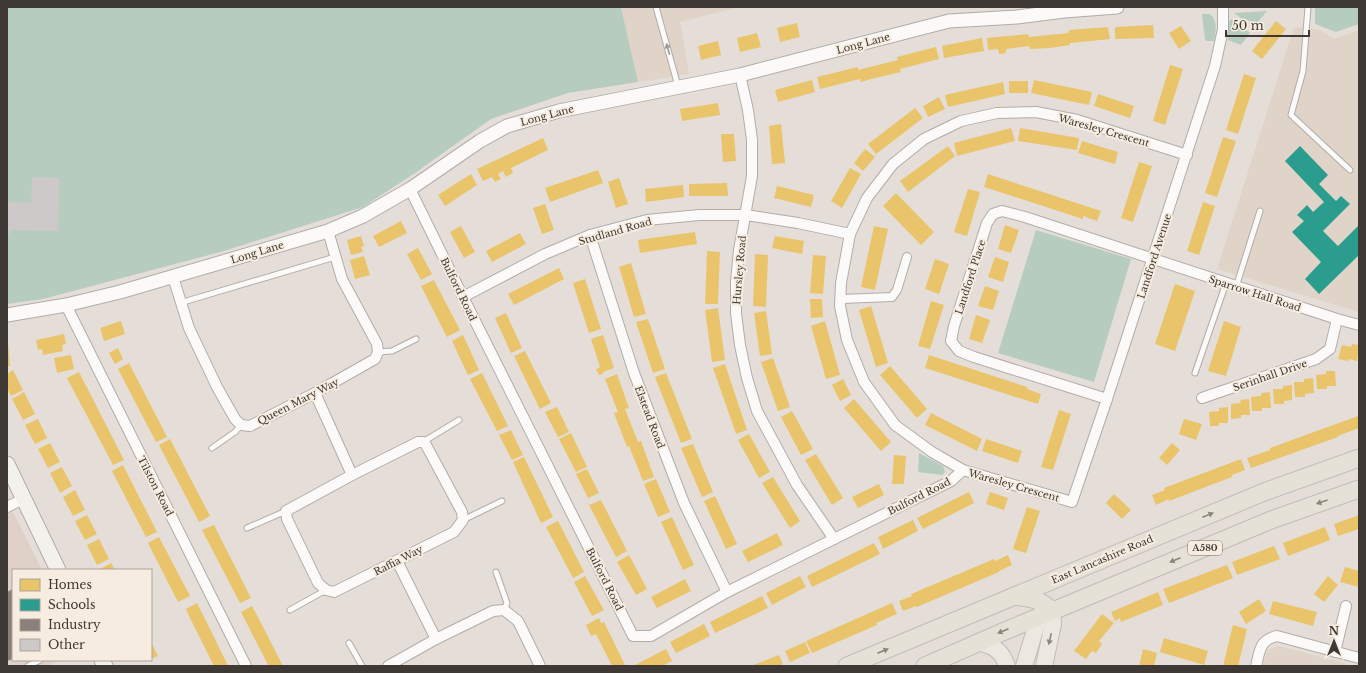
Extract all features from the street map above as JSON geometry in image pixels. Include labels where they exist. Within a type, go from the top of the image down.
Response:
[{"type":"highway","name":"East Lancashire Road","points":[[847,666],[1264,492],[1359,458]]},
{"type":"highway","name":"A580","points":[[924,666],[979,642],[1045,610],[1271,520],[1359,489]]},
{"type":"highway","points":[[1014,596],[1030,598],[1045,610],[1056,578]]},
{"type":"main road","points":[[7,464],[58,569]]},
{"type":"main road","points":[[1024,666],[1045,610]]},
{"type":"main road","points":[[1044,666],[1053,624],[1045,610]]},
{"type":"main road","points":[[979,642],[990,645],[999,651],[1007,666]]},
{"type":"street","name":"Long Lane","points":[[7,315],[66,305],[120,292],[328,231],[363,216],[410,189],[480,141],[508,126],[559,110],[740,75],[949,21],[1117,7]]},
{"type":"street","name":"Landford Avenue","points":[[1072,502],[1215,66],[1223,29],[1223,7]]},
{"type":"street","name":"Hursley Road","points":[[740,75],[748,110],[752,140],[752,176],[739,250],[736,282],[736,313],[740,345],[747,378],[757,411],[797,485],[834,539]]},
{"type":"street","name":"Waresley Crescent","points":[[1072,502],[963,470],[932,452],[895,425],[864,382],[847,340],[840,306],[841,283],[850,234],[867,198],[893,164],[924,139],[961,121],[997,113],[1036,112],[1077,120],[1187,155]]},
{"type":"street","name":"Bulford Road","points":[[410,189],[634,636],[650,636],[727,592],[951,481],[963,470]]},
{"type":"street","name":"Landford Place","points":[[1107,399],[974,357],[959,351],[951,342],[954,326],[987,223],[993,214],[1002,211],[1152,259]]},
{"type":"street","name":"Studland Road","points":[[463,297],[545,254],[590,235],[647,220],[699,215],[746,215],[798,223],[850,234]]},
{"type":"street","points":[[328,231],[342,278],[376,344],[378,352]]},
{"type":"street","name":"Elstead Road","points":[[590,235],[634,373],[684,503],[727,592]]},
{"type":"street","points":[[841,298],[892,297],[897,290],[908,257]]},
{"type":"street","name":"Sparrow Hall Road","points":[[1152,259],[1359,325]]},
{"type":"street","points":[[173,277],[189,328],[217,387],[235,419],[241,425]]},
{"type":"street","name":"Tilston Road","points":[[66,305],[246,666]]},
{"type":"street","name":"Serinhall Drive","points":[[1202,398],[1316,360],[1330,349],[1337,319]]},
{"type":"street","name":"Queen Mary Way","points":[[241,425],[250,426],[315,393],[375,358],[378,352]]},
{"type":"street","points":[[315,393],[352,475]]},
{"type":"street","points":[[326,590],[318,583],[286,519],[286,511],[352,475],[418,442],[422,442],[426,445],[462,512],[463,520]]},
{"type":"street","points":[[7,507],[23,499]]},
{"type":"street","name":"Raffia Way","points":[[326,590],[334,592],[454,532],[463,520]]},
{"type":"street","points":[[397,561],[436,639]]},
{"type":"street","points":[[1335,652],[1346,606]]},
{"type":"street","points":[[388,666],[436,639],[493,611],[504,610],[518,621],[540,666]]},
{"type":"street","points":[[1256,666],[1262,644],[1268,638],[1277,636],[1359,658]]},
{"type":"lane","points":[[656,7],[678,87]]},
{"type":"lane","points":[[1308,7],[1303,71],[1291,115],[1350,170]]},
{"type":"lane","points":[[1236,287],[1260,210]]},
{"type":"lane","points":[[180,303],[335,257]]},
{"type":"lane","points":[[1194,373],[1226,283]]},
{"type":"lane","points":[[378,352],[392,351],[416,339]]},
{"type":"lane","points":[[422,442],[459,420]]},
{"type":"lane","points":[[212,448],[235,432],[241,425]]},
{"type":"lane","points":[[463,520],[502,501]]},
{"type":"lane","points":[[247,528],[286,511]]},
{"type":"lane","points":[[496,572],[507,603],[504,610]]},
{"type":"lane","points":[[290,610],[326,590]]},
{"type":"lane","points":[[349,642],[362,666]]},
{"type":"lane","points":[[28,666],[38,661]]},
{"type":"shaded area","points":[[621,7],[739,7],[680,22],[689,74],[638,82]]},
{"type":"shaded area","points":[[1294,27],[1320,30],[1334,39],[1359,30],[1359,312],[1217,269]]},
{"type":"shaded area","points":[[7,500],[42,569],[12,569],[12,661],[58,661],[48,666],[7,666]]},
{"type":"shaded area","points":[[1279,646],[1355,666],[1263,666],[1267,650]]},
{"type":"green space","points":[[7,7],[621,7],[638,82],[568,93],[491,119],[415,173],[363,207],[224,251],[43,299],[7,304]]},
{"type":"green space","points":[[1359,7],[1359,24],[1336,32],[1315,24],[1315,8]]},
{"type":"green space","points":[[1267,11],[1257,23],[1241,18],[1234,13]]},
{"type":"green space","points":[[1202,14],[1210,14],[1213,17],[1216,30],[1214,41],[1205,40]]},
{"type":"green space","points":[[1231,19],[1250,33],[1241,45],[1228,40],[1229,22]]},
{"type":"green space","points":[[1036,230],[1131,259],[1094,382],[998,353]]},
{"type":"green space","points":[[919,453],[943,466],[945,472],[942,475],[918,472]]},
{"type":"building: Homes","points":[[1276,21],[1286,29],[1262,59],[1252,51]]},
{"type":"building: Homes","points":[[797,23],[800,37],[780,42],[777,28]]},
{"type":"building: Homes","points":[[1153,25],[1154,38],[1115,39],[1115,27]]},
{"type":"building: Homes","points":[[1181,26],[1191,41],[1179,49],[1169,33]]},
{"type":"building: Homes","points":[[1108,27],[1110,39],[1070,43],[1070,45],[1050,48],[1030,49],[1029,46],[1006,49],[1006,53],[999,54],[998,49],[988,50],[987,38],[1028,34],[1029,37],[1069,33],[1069,30]]},
{"type":"building: Homes","points":[[757,33],[761,47],[740,52],[737,38]]},
{"type":"building: Homes","points":[[982,38],[984,51],[944,58],[942,46]]},
{"type":"building: Homes","points":[[718,41],[721,55],[701,60],[698,46]]},
{"type":"building: Homes","points":[[936,47],[939,59],[900,69],[901,72],[861,82],[860,79],[820,89],[817,77],[858,67],[858,70],[898,60],[897,57]]},
{"type":"building: Homes","points":[[1170,65],[1183,69],[1165,125],[1153,121]]},
{"type":"building: Homes","points":[[1244,74],[1256,78],[1238,134],[1226,130]]},
{"type":"building: Homes","points":[[812,80],[815,92],[778,102],[775,90]]},
{"type":"building: Homes","points":[[1034,80],[1092,92],[1089,105],[1031,93]]},
{"type":"building: Homes","points":[[1009,81],[1028,81],[1028,93],[1009,93]]},
{"type":"building: Homes","points":[[1003,82],[1005,94],[948,107],[945,95]]},
{"type":"building: Homes","points":[[1098,94],[1134,106],[1130,118],[1094,106]]},
{"type":"building: Homes","points":[[939,97],[945,109],[928,117],[923,106]]},
{"type":"building: Homes","points":[[718,103],[720,115],[682,121],[680,109]]},
{"type":"building: Homes","points":[[915,108],[923,118],[876,154],[868,144]]},
{"type":"building: Homes","points":[[781,124],[785,163],[772,164],[769,126]]},
{"type":"building: Homes","points":[[1011,128],[1015,141],[957,156],[954,143]]},
{"type":"building: Homes","points":[[1020,128],[1079,138],[1077,150],[1018,141]]},
{"type":"building: Homes","points":[[721,134],[734,134],[736,161],[723,162]]},
{"type":"building: Homes","points":[[1223,137],[1236,141],[1217,197],[1205,193]]},
{"type":"building: Homes","points":[[543,138],[548,150],[511,168],[513,173],[506,177],[503,171],[498,174],[501,179],[495,182],[492,177],[483,181],[477,169]]},
{"type":"building: Homes","points":[[1082,141],[1118,152],[1115,164],[1078,153]]},
{"type":"building: Homes","points":[[948,146],[955,156],[908,192],[900,181]]},
{"type":"building: Homes","points":[[865,149],[875,157],[863,171],[854,163]]},
{"type":"building: Homes","points":[[1139,162],[1152,166],[1133,222],[1121,218]]},
{"type":"building: Homes","points":[[850,168],[861,174],[842,208],[831,201]]},
{"type":"building: Homes","points":[[598,170],[603,183],[550,202],[545,188]]},
{"type":"building: Homes","points":[[471,174],[477,185],[445,206],[438,195]]},
{"type":"building: Homes","points":[[988,174],[1101,211],[1097,221],[1083,216],[1083,219],[984,187]]},
{"type":"building: Homes","points":[[619,178],[628,204],[616,208],[608,182]]},
{"type":"building: Homes","points":[[727,183],[728,196],[689,196],[689,184]]},
{"type":"building: Homes","points":[[683,185],[684,197],[646,202],[645,189]]},
{"type":"building: Homes","points":[[777,186],[814,195],[811,207],[774,198]]},
{"type":"building: Homes","points":[[968,189],[980,192],[967,236],[954,232]]},
{"type":"building: Homes","points":[[896,193],[934,232],[921,245],[883,206]]},
{"type":"building: Homes","points":[[1203,202],[1215,206],[1199,255],[1187,251]]},
{"type":"building: Homes","points":[[545,204],[554,230],[542,234],[533,208]]},
{"type":"building: Homes","points":[[401,221],[407,233],[379,247],[373,236]]},
{"type":"building: Homes","points":[[1005,225],[1019,230],[1011,253],[998,249]]},
{"type":"building: Homes","points":[[461,226],[475,252],[464,258],[450,232]]},
{"type":"building: Homes","points":[[874,226],[888,229],[875,290],[861,287]]},
{"type":"building: Homes","points":[[695,232],[697,244],[640,253],[638,240]]},
{"type":"building: Homes","points":[[520,233],[526,244],[492,262],[486,251]]},
{"type":"building: Homes","points":[[361,236],[364,246],[361,247],[363,252],[351,255],[347,240]]},
{"type":"building: Homes","points":[[775,236],[804,241],[802,254],[772,248]]},
{"type":"building: Homes","points":[[418,248],[432,274],[421,280],[407,254]]},
{"type":"building: Homes","points":[[707,251],[720,252],[718,304],[705,304]]},
{"type":"building: Homes","points":[[755,254],[768,255],[766,307],[753,306]]},
{"type":"building: Homes","points":[[813,255],[826,256],[823,294],[810,293]]},
{"type":"building: Homes","points":[[364,256],[370,275],[355,279],[350,260]]},
{"type":"building: Homes","points":[[995,257],[1009,262],[1003,282],[988,277]]},
{"type":"building: Homes","points":[[935,259],[949,264],[939,294],[925,289]]},
{"type":"building: Homes","points":[[631,263],[646,314],[634,317],[619,267]]},
{"type":"building: Homes","points":[[559,268],[564,279],[514,305],[508,294]]},
{"type":"building: Homes","points":[[585,279],[601,329],[589,333],[573,283]]},
{"type":"building: Homes","points":[[434,280],[460,330],[447,337],[421,286]]},
{"type":"building: Homes","points":[[1175,284],[1195,291],[1175,351],[1155,344]]},
{"type":"building: Homes","points":[[985,286],[999,291],[993,310],[978,306]]},
{"type":"building: Homes","points":[[810,299],[822,299],[823,317],[811,318]]},
{"type":"building: Homes","points":[[931,301],[944,305],[930,349],[918,346]]},
{"type":"building: Homes","points":[[871,306],[888,363],[876,367],[859,310]]},
{"type":"building: Homes","points":[[718,308],[725,360],[712,362],[705,310]]},
{"type":"building: Homes","points":[[766,311],[772,354],[760,356],[754,313]]},
{"type":"building: Homes","points":[[506,313],[522,348],[511,353],[495,318]]},
{"type":"building: Homes","points":[[976,315],[990,320],[982,343],[969,339]]},
{"type":"building: Homes","points":[[648,319],[665,369],[653,373],[636,322]]},
{"type":"building: Homes","points":[[121,321],[125,334],[104,341],[100,328]]},
{"type":"building: Homes","points":[[825,321],[840,375],[826,379],[811,326]]},
{"type":"building: Homes","points":[[1224,321],[1241,327],[1226,376],[1208,371]]},
{"type":"building: Homes","points":[[64,334],[66,344],[62,345],[63,351],[43,355],[42,349],[38,350],[36,340]]},
{"type":"building: Homes","points":[[463,335],[479,370],[468,375],[452,341]]},
{"type":"building: Homes","points":[[603,335],[614,368],[599,375],[596,369],[600,367],[591,339]]},
{"type":"building: Homes","points":[[8,342],[10,366],[7,366]]},
{"type":"building: Homes","points":[[1352,344],[1359,345],[1357,361],[1338,359],[1342,345],[1351,347]]},
{"type":"building: Homes","points":[[118,348],[123,359],[115,364],[109,353]]},
{"type":"building: Homes","points":[[525,351],[551,403],[540,409],[514,356]]},
{"type":"building: Homes","points":[[71,355],[74,369],[57,373],[54,358]]},
{"type":"building: Homes","points":[[929,355],[1027,387],[1027,389],[1041,394],[1038,404],[925,368]]},
{"type":"building: Homes","points":[[773,358],[790,407],[778,411],[761,362]]},
{"type":"building: Homes","points":[[129,363],[167,437],[156,442],[118,369]]},
{"type":"building: Homes","points":[[725,364],[747,430],[736,434],[713,368]]},
{"type":"building: Homes","points":[[890,366],[927,409],[917,418],[880,375]]},
{"type":"building: Homes","points":[[13,370],[23,390],[11,396],[7,388],[7,374]]},
{"type":"building: Homes","points":[[1326,371],[1335,371],[1336,386],[1327,386],[1327,389],[1317,389],[1316,375],[1326,374]]},
{"type":"building: Homes","points":[[79,372],[124,460],[113,465],[67,378]]},
{"type":"building: Homes","points":[[482,373],[508,426],[497,431],[470,379]]},
{"type":"building: Homes","points":[[666,373],[692,439],[681,443],[655,377]]},
{"type":"building: Homes","points":[[617,374],[629,408],[625,409],[638,442],[641,441],[654,477],[643,481],[629,446],[627,447],[614,413],[618,412],[605,379]]},
{"type":"building: Homes","points":[[1313,378],[1314,393],[1305,394],[1305,397],[1295,397],[1294,382],[1304,382],[1304,379]]},
{"type":"building: Homes","points":[[843,379],[851,395],[840,401],[832,385]]},
{"type":"building: Homes","points":[[1292,385],[1292,400],[1284,401],[1284,404],[1274,404],[1273,389],[1283,389],[1283,386]]},
{"type":"building: Homes","points":[[24,392],[35,414],[23,420],[12,399]]},
{"type":"building: Homes","points":[[1270,392],[1271,408],[1262,408],[1262,411],[1252,411],[1251,397],[1261,396],[1261,393]]},
{"type":"building: Homes","points":[[854,399],[891,442],[881,451],[844,408]]},
{"type":"building: Homes","points":[[1249,399],[1250,415],[1241,415],[1241,418],[1231,419],[1231,404],[1241,403],[1240,400]]},
{"type":"building: Homes","points":[[557,407],[569,432],[558,437],[545,412]]},
{"type":"building: Homes","points":[[1228,407],[1228,423],[1219,423],[1219,426],[1210,426],[1209,412],[1219,411],[1219,408]]},
{"type":"building: Homes","points":[[1059,410],[1071,414],[1053,470],[1041,467]]},
{"type":"building: Homes","points":[[792,411],[813,449],[801,455],[781,417]]},
{"type":"building: Homes","points":[[931,413],[982,439],[977,451],[925,425]]},
{"type":"building: Homes","points":[[1358,416],[1359,428],[1251,468],[1247,458],[1270,450],[1270,448]]},
{"type":"building: Homes","points":[[38,419],[47,438],[35,444],[25,425]]},
{"type":"building: Homes","points":[[1184,419],[1202,424],[1196,440],[1179,434]]},
{"type":"building: Homes","points":[[511,430],[523,455],[512,460],[499,435]]},
{"type":"building: Homes","points":[[571,433],[587,467],[576,472],[559,439]]},
{"type":"building: Homes","points":[[749,434],[770,472],[759,478],[738,440]]},
{"type":"building: Homes","points":[[170,439],[210,516],[199,522],[159,445]]},
{"type":"building: Homes","points":[[986,439],[1022,451],[1018,463],[982,451]]},
{"type":"building: Homes","points":[[50,443],[60,462],[48,468],[38,449]]},
{"type":"building: Homes","points":[[1172,443],[1180,450],[1167,465],[1159,458]]},
{"type":"building: Homes","points":[[693,444],[713,492],[702,497],[681,448]]},
{"type":"building: Homes","points":[[816,454],[843,498],[832,505],[805,460]]},
{"type":"building: Homes","points":[[894,455],[906,456],[904,484],[892,484]]},
{"type":"building: Homes","points":[[524,457],[553,517],[541,523],[513,462]]},
{"type":"building: Homes","points":[[1241,459],[1245,470],[1232,475],[1232,477],[1156,505],[1152,495],[1165,490],[1164,488]]},
{"type":"building: Homes","points":[[123,465],[157,532],[146,537],[112,471]]},
{"type":"building: Homes","points":[[62,467],[72,486],[60,493],[50,473]]},
{"type":"building: Homes","points":[[587,469],[599,493],[588,498],[576,474]]},
{"type":"building: Homes","points":[[773,477],[800,521],[790,528],[762,483]]},
{"type":"building: Homes","points":[[656,479],[670,512],[658,517],[644,484]]},
{"type":"building: Homes","points":[[879,484],[884,495],[858,508],[852,497]]},
{"type":"building: Homes","points":[[75,490],[85,510],[73,516],[63,497]]},
{"type":"building: Homes","points":[[969,492],[974,503],[923,529],[917,518]]},
{"type":"building: Homes","points":[[990,492],[1008,498],[1004,510],[986,504]]},
{"type":"building: Homes","points":[[1114,494],[1131,510],[1122,519],[1106,503]]},
{"type":"building: Homes","points":[[715,496],[737,544],[726,549],[704,501]]},
{"type":"building: Homes","points":[[601,500],[627,551],[616,557],[589,505]]},
{"type":"building: Homes","points":[[1027,507],[1040,511],[1026,553],[1013,549]]},
{"type":"building: Homes","points":[[87,515],[97,534],[85,540],[75,521]]},
{"type":"building: Homes","points":[[1359,515],[1359,529],[1338,536],[1334,524]]},
{"type":"building: Homes","points":[[672,517],[694,565],[683,570],[661,522]]},
{"type":"building: Homes","points":[[913,520],[918,531],[883,549],[878,537]]},
{"type":"building: Homes","points":[[558,521],[584,572],[573,578],[546,527]]},
{"type":"building: Homes","points":[[214,525],[251,598],[240,603],[202,530]]},
{"type":"building: Homes","points":[[1325,527],[1330,540],[1288,556],[1283,543]]},
{"type":"building: Homes","points":[[777,533],[783,545],[748,562],[742,551]]},
{"type":"building: Homes","points":[[159,537],[190,596],[178,602],[148,543]]},
{"type":"building: Homes","points":[[99,539],[109,559],[97,565],[87,545]]},
{"type":"building: Homes","points":[[874,543],[880,554],[812,587],[807,576]]},
{"type":"building: Homes","points":[[1274,546],[1280,559],[1237,575],[1232,562]]},
{"type":"building: Homes","points":[[629,555],[647,589],[636,595],[617,562]]},
{"type":"building: Homes","points":[[1008,555],[1012,565],[999,572],[917,607],[916,606],[903,611],[899,601],[912,596],[911,594],[994,559],[995,561]]},
{"type":"building: Homes","points":[[111,563],[114,569],[100,569]]},
{"type":"building: Homes","points":[[1227,565],[1233,578],[1169,603],[1163,589]]},
{"type":"building: Homes","points":[[1345,567],[1359,571],[1359,587],[1340,582]]},
{"type":"building: Homes","points":[[585,576],[604,610],[592,616],[574,582]]},
{"type":"building: Homes","points":[[800,576],[806,587],[772,605],[766,593]]},
{"type":"building: Homes","points":[[1328,576],[1338,585],[1324,602],[1314,594]]},
{"type":"building: Homes","points":[[685,579],[691,591],[657,608],[651,597]]},
{"type":"building: Homes","points":[[1158,592],[1163,605],[1121,622],[1120,618],[1115,621],[1111,612]]},
{"type":"building: Homes","points":[[762,596],[768,608],[715,633],[710,622]]},
{"type":"building: Homes","points":[[1259,599],[1266,611],[1246,624],[1239,612]]},
{"type":"building: Homes","points":[[1273,601],[1317,612],[1313,626],[1269,614]]},
{"type":"building: Homes","points":[[197,603],[228,666],[214,666],[189,616],[186,609]]},
{"type":"building: Homes","points":[[892,603],[897,614],[876,623],[877,625],[812,653],[806,641]]},
{"type":"building: Homes","points":[[252,606],[283,666],[269,666],[267,663],[241,612]]},
{"type":"building: Homes","points":[[1102,614],[1114,623],[1099,641],[1102,644],[1096,653],[1092,651],[1086,659],[1074,651]]},
{"type":"building: Homes","points":[[599,618],[601,623],[604,622],[625,665],[612,666],[596,634],[591,636],[586,625]]},
{"type":"building: Homes","points":[[704,624],[710,636],[676,653],[670,642]]},
{"type":"building: Homes","points":[[1233,625],[1247,629],[1242,650],[1238,666],[1223,666]]},
{"type":"building: Homes","points":[[1164,638],[1208,651],[1204,665],[1160,652]]},
{"type":"building: Homes","points":[[805,642],[810,653],[790,662],[785,651]]},
{"type":"building: Homes","points":[[152,644],[158,656],[152,659]]},
{"type":"building: Homes","points":[[666,649],[672,661],[662,666],[633,666]]},
{"type":"building: Homes","points":[[1143,649],[1157,653],[1154,666],[1139,666]]},
{"type":"building: Homes","points":[[779,655],[783,664],[778,666],[751,666]]},
{"type":"building: Schools","points":[[1300,146],[1328,175],[1319,184],[1336,201],[1341,196],[1350,204],[1323,231],[1338,246],[1359,225],[1359,255],[1319,294],[1305,279],[1321,262],[1292,232],[1304,221],[1297,215],[1307,205],[1313,212],[1324,202],[1285,161]]},
{"type":"building: Industry","points":[[12,590],[12,659],[7,661],[7,592]]},
{"type":"building: Other","points":[[32,177],[59,178],[58,231],[10,230],[10,234],[7,234],[7,202],[31,203]]}]
